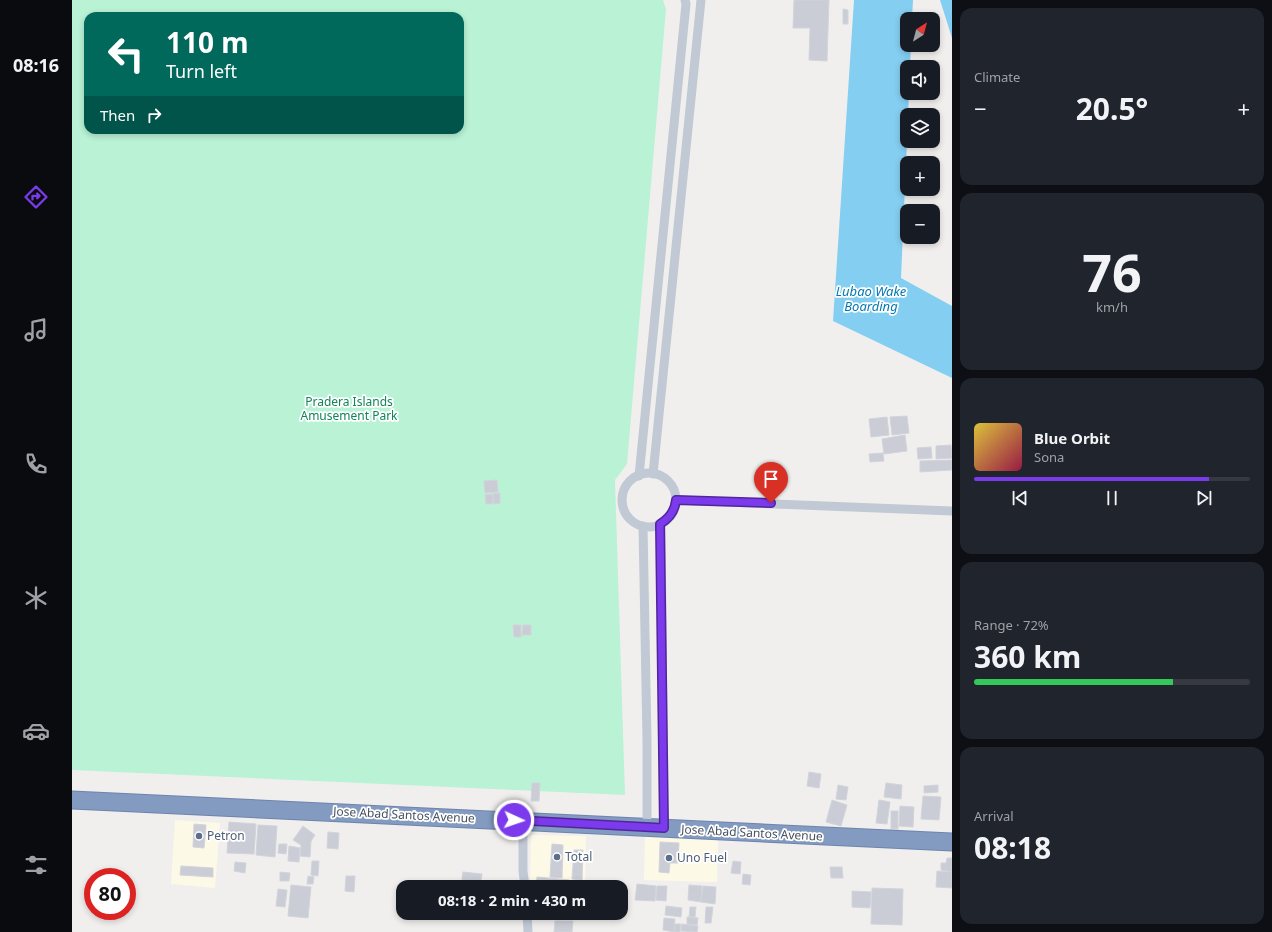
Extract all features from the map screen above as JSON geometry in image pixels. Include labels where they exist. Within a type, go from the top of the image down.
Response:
[{"type":"highway","name":"Jose Abad Santos Avenue","points":[[72,800],[952,842]]},
{"type":"street","points":[[638,476],[686,4],[685,0]]},
{"type":"street","points":[[653,474],[701,0]]},
{"type":"street","points":[[653,474],[667,480],[672,486],[675,492],[675,507],[667,520],[655,526],[643,526],[635,523],[624,510],[623,494],[626,486],[638,476],[653,474]]},
{"type":"street","points":[[676,500],[952,511]]},
{"type":"street","points":[[660,524],[664,828]]},
{"type":"street","points":[[643,526],[647,827]]},
{"type":"street","points":[[647,740],[663,740]]},
{"type":"street","points":[[523,821],[524,880]]},
{"type":"street","points":[[527,920],[528,932]]},
{"type":"shaded area","points":[[175,820],[220,823],[215,888],[171,884]]},
{"type":"shaded area","points":[[531,835],[586,836],[585,880],[530,880]]},
{"type":"shaded area","points":[[645,836],[718,839],[717,882],[644,880]]},
{"type":"green space","name":"Pradera Islands Amusement Park","points":[[72,0],[663,0],[666,9],[627,464],[615,480],[625,795],[72,770]]},
{"type":"water","name":"Lubao Wake Boarding","points":[[854,0],[913,0],[912,12],[900,12],[900,52],[911,52],[910,60],[900,60],[900,100],[909,100],[908,108],[900,108],[900,148],[907,148],[906,156],[900,156],[900,196],[905,196],[904,204],[900,204],[900,244],[902,244],[901,278],[952,306],[952,378],[833,321]]},
{"type":"water","points":[[940,0],[952,0],[952,38]]},
{"type":"building","points":[[794,0],[829,0],[827,61],[809,60],[810,28],[793,28]]},
{"type":"building","points":[[843,9],[848,10],[848,24],[843,24]]},
{"type":"building","points":[[907,416],[909,433],[892,435],[890,417]]},
{"type":"building","points":[[887,417],[889,435],[871,437],[869,419]]},
{"type":"building","points":[[905,435],[907,451],[884,454],[882,439]]},
{"type":"building","points":[[951,445],[952,458],[936,459],[936,446]]},
{"type":"building","points":[[931,447],[932,458],[918,459],[917,448]]},
{"type":"building","points":[[883,453],[884,461],[870,462],[869,454]]},
{"type":"building","points":[[952,460],[952,470],[920,472],[920,461]]},
{"type":"building","points":[[497,480],[498,492],[485,493],[484,481]]},
{"type":"building","points":[[500,493],[500,503],[494,504],[493,494]]},
{"type":"building","points":[[493,494],[493,504],[486,504],[485,495]]},
{"type":"building","points":[[513,625],[521,625],[521,637],[514,637]]},
{"type":"building","points":[[523,625],[531,625],[531,635],[522,635]]},
{"type":"building","points":[[809,772],[821,774],[819,788],[807,786]]},
{"type":"building","points":[[532,783],[540,783],[539,801],[531,801]]},
{"type":"building","points":[[886,783],[902,785],[901,799],[884,797]]},
{"type":"building","points":[[838,785],[848,787],[846,800],[836,799]]},
{"type":"building","points":[[938,785],[938,792],[924,793],[924,786]]},
{"type":"building","points":[[923,796],[941,797],[939,820],[921,819]]},
{"type":"building","points":[[832,800],[847,805],[841,826],[826,822]]},
{"type":"building","points":[[879,800],[890,802],[887,824],[876,823]]},
{"type":"building","points":[[900,806],[914,807],[913,827],[899,826]]},
{"type":"building","points":[[891,811],[898,811],[898,829],[891,829]]},
{"type":"building","points":[[229,822],[256,824],[254,854],[227,853]]},
{"type":"building","name":"Petron","points":[[194,824],[206,825],[204,848],[193,847]]},
{"type":"building","points":[[258,825],[277,826],[275,857],[256,855]]},
{"type":"building","points":[[303,826],[315,835],[311,841],[310,857],[300,856],[301,845],[293,840]]},
{"type":"building","points":[[328,832],[339,833],[338,849],[327,848]]},
{"type":"building","name":"Uno Fuel","points":[[660,842],[679,843],[678,863],[670,863],[669,873],[659,872]]},
{"type":"building","points":[[279,844],[287,844],[286,854],[278,853]]},
{"type":"building","name":"Total","points":[[552,844],[563,845],[562,878],[550,877]]},
{"type":"building","points":[[289,846],[300,848],[299,862],[288,861]]},
{"type":"building","points":[[574,850],[583,850],[582,880],[572,879]]},
{"type":"building","points":[[947,858],[952,858],[952,872],[941,870],[941,863],[946,863]]},
{"type":"building","points":[[312,861],[319,861],[318,876],[311,875]]},
{"type":"building","points":[[733,861],[741,862],[740,874],[731,873]]},
{"type":"building","points":[[235,862],[246,863],[245,873],[234,871]]},
{"type":"building","points":[[181,866],[213,868],[213,877],[180,875]]},
{"type":"building","points":[[830,867],[842,867],[843,878],[831,878]]},
{"type":"building","points":[[937,871],[952,872],[952,888],[936,887]]},
{"type":"building","points":[[280,872],[290,873],[289,881],[280,881]]},
{"type":"building","points":[[463,872],[482,874],[481,880],[462,880]]},
{"type":"building","points":[[743,874],[751,875],[750,885],[742,884]]},
{"type":"building","points":[[308,876],[314,877],[313,884],[307,884]]},
{"type":"building","points":[[346,876],[355,876],[354,892],[345,891]]},
{"type":"building","points":[[537,877],[569,880],[537,880]]},
{"type":"building","points":[[637,884],[656,886],[655,901],[635,900]]},
{"type":"building","points":[[291,885],[311,887],[308,918],[288,916]]},
{"type":"building","points":[[689,885],[702,886],[701,902],[688,900]]},
{"type":"building","points":[[657,886],[667,886],[666,901],[656,900]]},
{"type":"building","points":[[703,886],[716,887],[715,904],[701,902]]},
{"type":"building","points":[[872,888],[903,889],[902,925],[871,924]]},
{"type":"building","points":[[278,889],[287,890],[285,907],[276,906]]},
{"type":"building","points":[[852,891],[871,892],[870,908],[852,907]]},
{"type":"building","points":[[666,906],[682,908],[681,917],[665,915]]},
{"type":"building","points":[[690,907],[696,907],[695,917],[689,917]]},
{"type":"building","points":[[706,907],[713,907],[711,923],[705,923]]},
{"type":"building","points":[[687,917],[698,918],[697,925],[687,924]]},
{"type":"building","points":[[664,918],[675,919],[674,932],[663,930]]},
{"type":"building","points":[[555,921],[573,921],[572,932],[554,932]]},
{"type":"building","points":[[675,924],[681,924],[680,932],[674,932]]},
{"type":"building","points":[[682,924],[698,926],[697,932],[681,931]]},
{"type":"place","name":"Petron","points":[[199,836]]},
{"type":"place","name":"Total","points":[[557,857]]},
{"type":"place","name":"Uno Fuel","points":[[669,858]]},
{"type":"route","points":[[514,820],[664,828],[660,524],[667,520],[672,514],[676,500],[771,503]]}]
